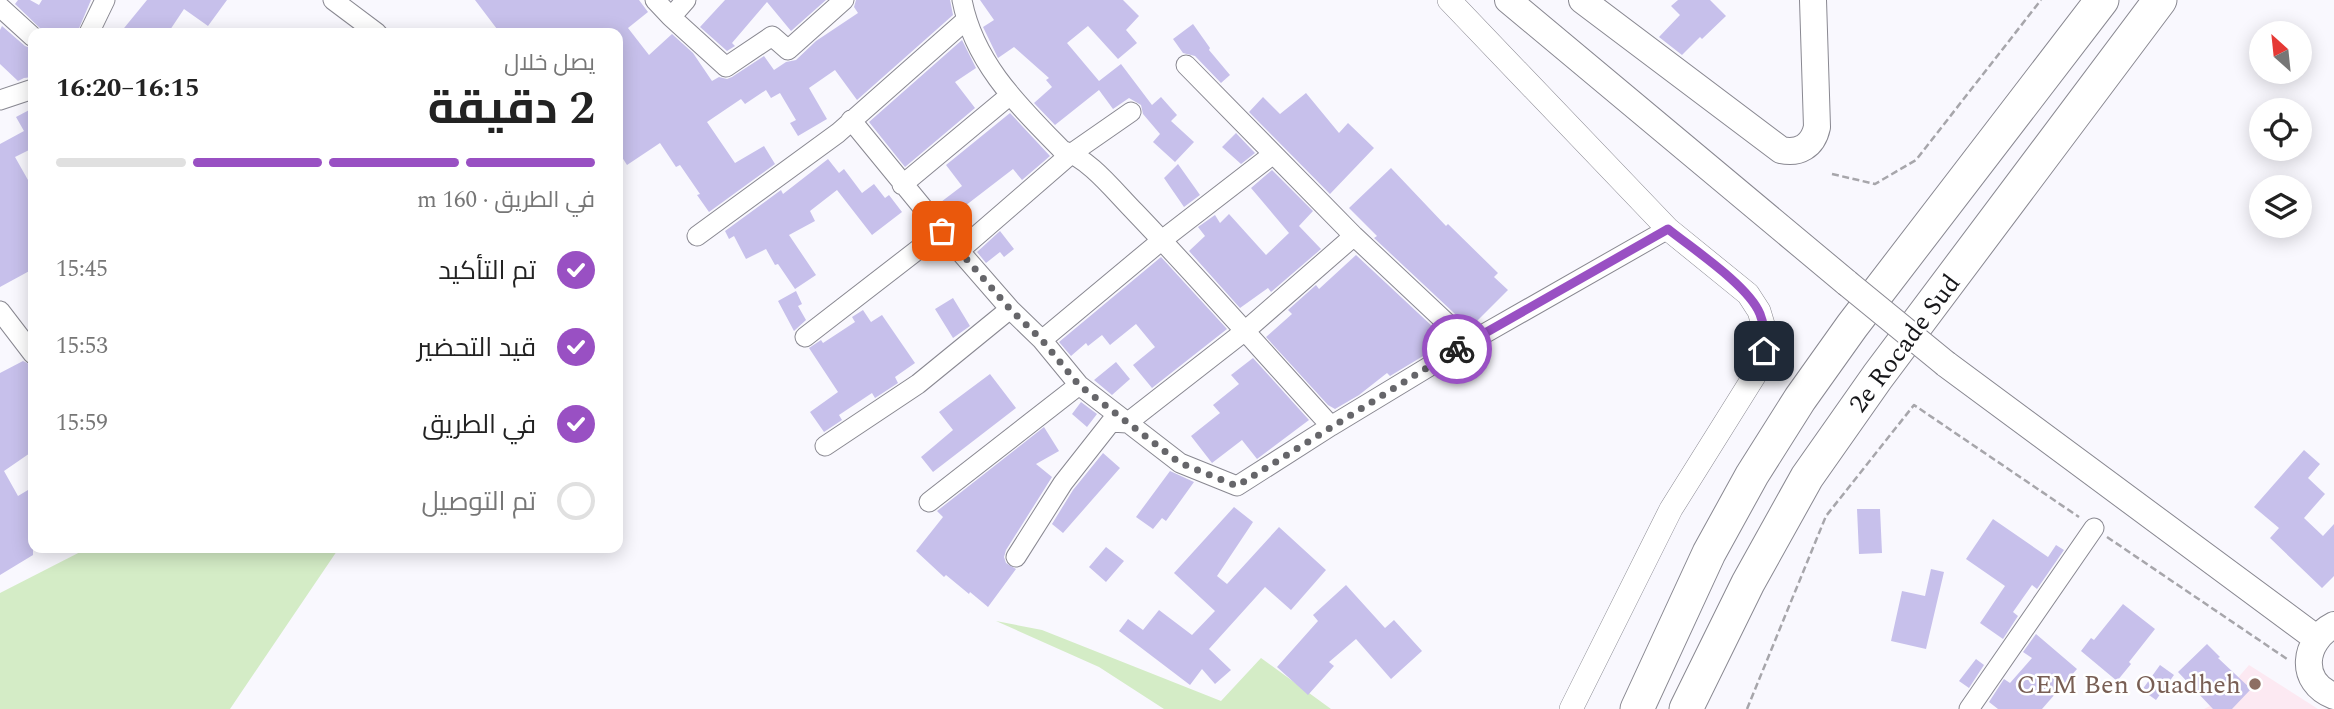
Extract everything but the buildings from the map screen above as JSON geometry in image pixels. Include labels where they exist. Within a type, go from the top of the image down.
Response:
[{"type":"highway","name":"2e Rocade Sud","points":[[1637,709],[1709,553],[1752,475],[1800,399],[1852,326],[2102,0]]},
{"type":"highway","name":"2e Rocade Sud","points":[[1686,709],[1748,583],[1807,477],[1878,376],[2160,0]]},
{"type":"main road","points":[[1508,0],[1947,364],[2325,632],[2310,649],[2308,662],[2317,685],[2334,696]]},
{"type":"main road","points":[[1582,0],[1781,149],[1789,151],[1805,148],[1811,142],[1817,127],[1813,0]]},
{"type":"street","points":[[91,28],[105,0]]},
{"type":"street","points":[[333,0],[370,28]]},
{"type":"street","points":[[655,0],[726,67],[772,36],[788,50],[844,0]]},
{"type":"street","points":[[671,17],[686,0]]},
{"type":"street","points":[[962,0],[966,20],[988,65],[1009,96],[1062,150],[1072,153],[1099,175],[1162,240],[1331,426]]},
{"type":"street","points":[[1449,0],[1668,229],[1748,294],[1759,312],[1765,331],[1764,351],[1758,370],[1671,509],[1572,709]]},
{"type":"street","points":[[0,6],[28,32]]},
{"type":"street","points":[[697,236],[838,133],[966,20]]},
{"type":"street","points":[[1186,65],[1354,236],[1468,343]]},
{"type":"street","points":[[0,100],[28,91]]},
{"type":"street","points":[[902,185],[1009,96]]},
{"type":"street","points":[[959,251],[1072,153],[1130,112]]},
{"type":"street","points":[[851,120],[902,185],[1010,309],[1042,340],[1079,385],[1180,463],[1237,486],[1468,343],[1668,229]]},
{"type":"street","points":[[1042,340],[1162,240],[1272,155]]},
{"type":"street","points":[[805,337],[942,231]]},
{"type":"street","points":[[1016,557],[1063,483],[1111,422],[1127,423],[1245,331],[1354,236]]},
{"type":"street","points":[[825,446],[918,383],[1010,309]]},
{"type":"street","points":[[0,311],[28,347]]},
{"type":"street","points":[[929,502],[1079,385]]},
{"type":"street","points":[[1969,709],[2094,528]]},
{"type":"path","points":[[1832,174],[1875,184],[1916,160],[2040,0]]},
{"type":"path","points":[[1747,709],[1826,516],[1914,405],[2311,675]]},
{"type":"shaded area","name":"CEM Ben Ouadheh","points":[[2249,665],[2318,709],[2204,709],[2216,703]]},
{"type":"green space","points":[[78,553],[336,553],[230,709],[0,709],[0,593]]},
{"type":"green space","points":[[996,621],[1042,630],[1221,701],[1261,658],[1331,709],[1164,709],[1099,667]]},
{"type":"way so far","points":[[942,231],[1010,309],[1042,340],[1079,385],[1180,463],[1237,486],[1457,349]]},
{"type":"place","name":"CEM Ben Ouadheh","points":[[2255,684]]},
{"type":"route","points":[[1457,349],[1668,229],[1748,294],[1759,312],[1765,331],[1764,351]]}]
